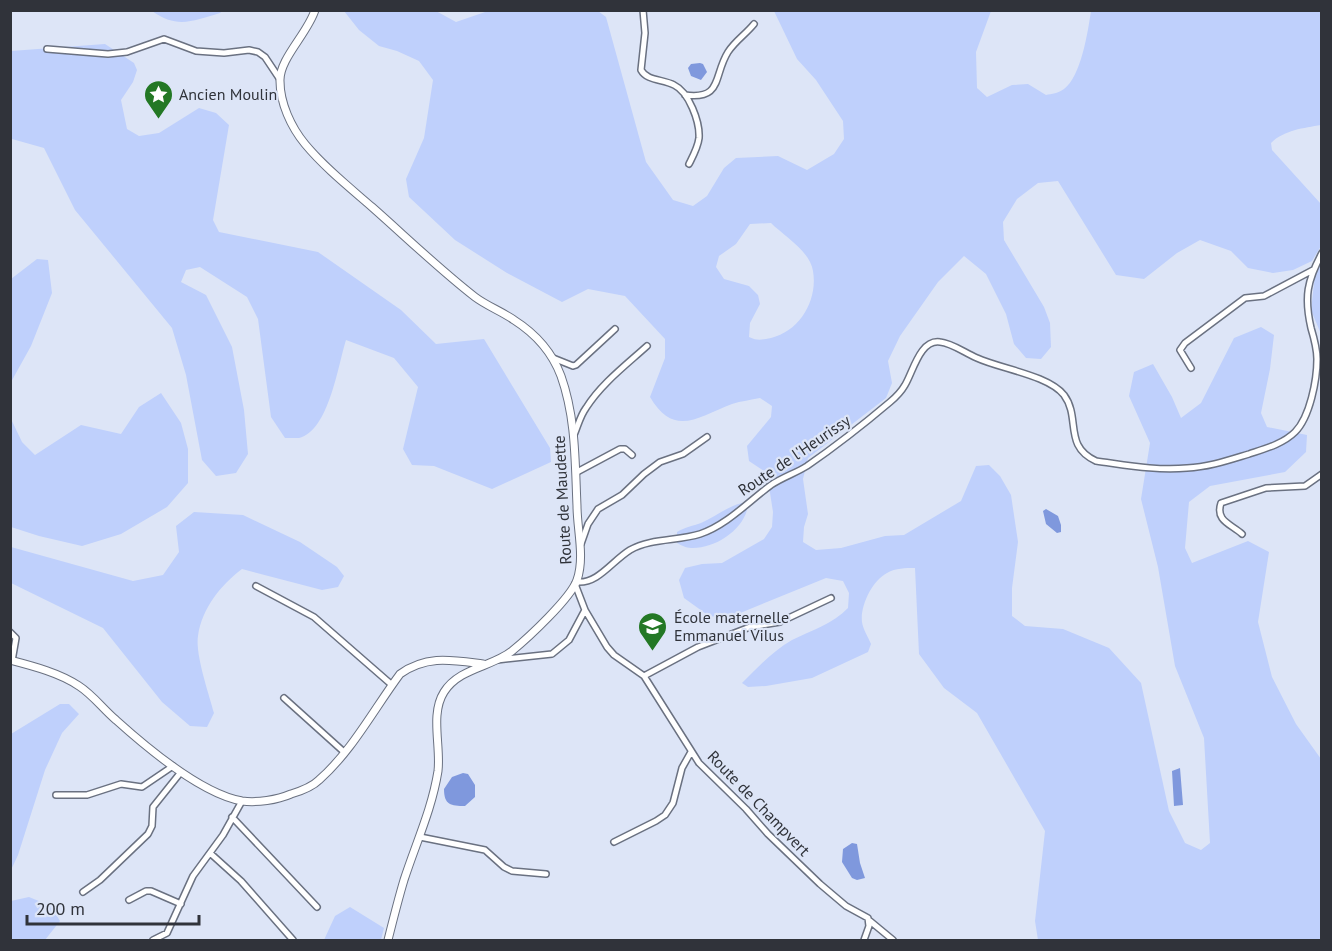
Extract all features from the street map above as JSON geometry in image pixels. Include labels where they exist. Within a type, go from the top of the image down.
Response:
[{"type":"street","points":[[279,78],[315,10]]},
{"type":"street","points":[[643,10],[645,33],[641,70],[646,76],[672,83],[685,95],[695,115],[699,132],[697,145],[689,164]]},
{"type":"street","points":[[685,95],[699,97],[710,92],[727,55],[754,24]]},
{"type":"street","points":[[47,49],[108,54],[127,52],[164,39],[196,51],[224,53],[249,50],[258,52],[265,57],[279,78]]},
{"type":"street","name":"Route de Maudette","points":[[279,78],[283,102],[292,124],[305,145],[454,281],[484,303],[514,320],[544,345],[553,358],[562,380],[574,435],[580,548],[576,583],[568,596],[511,652],[454,681],[441,697],[438,719],[438,766],[434,791],[388,940]]},
{"type":"street","name":"Route de l'Heurissy","points":[[576,583],[591,580],[631,549],[700,534],[715,526],[774,483],[805,467],[844,439],[900,393],[921,353],[927,345],[933,342],[946,343],[994,365],[1024,374],[1055,388],[1064,395],[1069,405],[1074,437],[1078,447],[1088,458],[1096,461],[1157,468],[1187,468],[1209,465],[1262,450],[1294,433],[1303,420],[1311,400],[1317,360],[1306,298],[1313,270],[1322,253]]},
{"type":"street","points":[[1191,368],[1180,350],[1185,343],[1245,298],[1264,296],[1313,270]]},
{"type":"street","points":[[553,358],[573,366],[576,365],[615,329]]},
{"type":"street","points":[[574,435],[585,408],[609,381],[647,346]]},
{"type":"street","points":[[1317,360],[1322,365]]},
{"type":"street","points":[[580,548],[588,524],[598,509],[622,495],[660,462],[683,454],[707,437]]},
{"type":"street","points":[[577,472],[618,450],[625,449],[632,455]]},
{"type":"street","points":[[1242,534],[1222,520],[1219,514],[1221,503],[1266,488],[1305,486],[1322,474]]},
{"type":"street","name":"Route de Champvert","points":[[576,583],[585,610],[614,655],[644,675],[699,764],[834,896],[865,915],[893,940]]},
{"type":"street","points":[[256,586],[314,617],[392,685]]},
{"type":"street","points":[[644,675],[698,647],[750,627],[780,622],[831,598]]},
{"type":"street","points":[[496,660],[552,654],[569,640],[585,610]]},
{"type":"street","points":[[10,632],[16,638],[11,660],[53,673],[78,685],[98,701],[115,720],[181,772],[202,786],[242,801],[270,800],[301,791],[318,781],[344,752],[400,674],[409,668],[425,662],[448,660],[484,664]]},
{"type":"street","points":[[284,698],[344,752]]},
{"type":"street","points":[[614,842],[657,821],[664,814],[673,803],[682,768],[691,752]]},
{"type":"street","points":[[56,795],[87,795],[120,784],[142,787],[173,766]]},
{"type":"street","points":[[83,892],[148,834],[152,826],[153,807],[181,772]]},
{"type":"street","points":[[153,940],[167,933],[193,876],[242,801]]},
{"type":"street","points":[[232,817],[317,907]]},
{"type":"street","points":[[420,837],[485,850],[512,871],[546,874]]},
{"type":"street","points":[[210,853],[242,881],[293,940]]},
{"type":"street","points":[[129,900],[151,891],[181,904]]},
{"type":"street","points":[[864,940],[870,921]]},
{"type":"shaded area","points":[[152,11],[222,11],[202,19],[177,22],[161,17]]},
{"type":"shaded area","points":[[344,11],[436,11],[456,22],[488,11],[598,11],[606,17],[646,162],[673,200],[693,206],[707,196],[724,168],[736,158],[778,156],[807,170],[834,154],[844,139],[843,121],[816,80],[797,59],[774,11],[991,11],[976,52],[977,88],[987,97],[1012,85],[1028,84],[1046,95],[1064,89],[1075,75],[1079,64],[1091,11],[1321,11],[1321,125],[1288,132],[1271,143],[1272,150],[1321,204],[1321,246],[1312,261],[1293,270],[1273,273],[1248,268],[1231,251],[1200,240],[1177,253],[1144,279],[1116,275],[1058,181],[1038,183],[1017,199],[1003,222],[1004,240],[1044,307],[1050,323],[1051,347],[1041,359],[1026,358],[1014,344],[1006,314],[986,274],[964,256],[938,282],[900,336],[888,361],[892,383],[886,398],[808,458],[803,479],[808,514],[803,542],[816,550],[841,548],[885,536],[904,535],[961,501],[976,466],[989,465],[1000,476],[1011,495],[1018,542],[1012,588],[1012,616],[1025,626],[1063,629],[1109,648],[1141,683],[1169,811],[1185,843],[1201,850],[1210,843],[1204,738],[1175,666],[1158,567],[1141,499],[1150,443],[1129,396],[1134,372],[1153,364],[1181,418],[1201,403],[1234,338],[1261,327],[1274,335],[1261,413],[1267,427],[1307,435],[1306,452],[1285,472],[1210,486],[1189,502],[1185,548],[1192,563],[1248,541],[1269,552],[1258,622],[1272,677],[1296,724],[1321,759],[1321,940],[1038,940],[1035,921],[1045,831],[977,713],[944,688],[919,654],[915,568],[897,569],[887,573],[877,581],[868,594],[863,608],[862,622],[871,644],[868,652],[812,678],[766,686],[748,687],[742,683],[785,644],[829,623],[848,608],[849,593],[843,581],[826,578],[728,618],[709,616],[684,598],[679,580],[685,568],[722,563],[764,539],[772,527],[773,512],[768,480],[770,475],[749,461],[747,446],[771,417],[772,406],[760,398],[732,404],[687,421],[678,421],[668,417],[659,410],[650,397],[665,358],[665,339],[625,296],[588,289],[562,302],[507,273],[455,240],[409,197],[406,179],[424,138],[433,80],[419,61],[379,46],[359,30]],"holes":[[[771,223],[796,244],[807,257],[813,271],[813,293],[805,313],[790,329],[771,338],[757,340],[749,337],[750,323],[760,304],[758,295],[749,286],[724,279],[716,267],[719,256],[736,244],[750,224]]]},
{"type":"shaded area","points":[[105,44],[134,63],[137,70],[133,82],[121,100],[127,129],[139,136],[159,133],[199,108],[216,113],[229,125],[213,220],[219,232],[318,252],[401,310],[436,344],[484,339],[550,448],[551,462],[492,489],[434,466],[412,465],[403,449],[418,387],[394,358],[346,340],[331,396],[318,423],[309,433],[299,438],[285,438],[271,417],[258,319],[247,297],[200,267],[186,270],[181,282],[206,295],[232,347],[244,410],[248,454],[236,473],[216,476],[202,460],[186,375],[172,328],[75,210],[44,148],[11,140],[11,51]]},
{"type":"shaded area","points":[[700,63],[707,72],[701,80],[691,76],[688,68],[691,64]]},
{"type":"shaded area","points":[[37,259],[48,260],[52,293],[31,346],[11,382],[11,279]]},
{"type":"shaded area","points":[[1321,263],[1321,334],[1311,310],[1315,275]]},
{"type":"shaded area","points":[[161,393],[181,423],[188,449],[188,483],[167,507],[121,534],[82,546],[11,527],[11,419],[22,442],[35,455],[81,425],[121,434],[139,407]]},
{"type":"shaded area","points":[[742,503],[747,510],[744,518],[725,538],[699,548],[687,548],[677,543],[677,532]]},
{"type":"shaded area","points":[[1046,509],[1058,516],[1061,532],[1057,533],[1046,524],[1043,511]]},
{"type":"shaded area","points":[[194,512],[243,515],[300,542],[337,567],[344,576],[338,587],[322,590],[242,569],[227,582],[208,607],[198,636],[200,663],[214,713],[207,727],[190,726],[162,702],[103,628],[11,583],[11,547],[133,581],[163,575],[179,552],[176,526]]},
{"type":"shaded area","points":[[60,704],[69,704],[79,714],[62,733],[45,770],[11,870],[11,734]]},
{"type":"shaded area","points":[[1180,768],[1183,805],[1174,806],[1172,771]]},
{"type":"shaded area","points":[[463,773],[468,774],[475,785],[475,797],[465,806],[449,804],[445,798],[444,789],[452,777]]},
{"type":"shaded area","points":[[852,843],[857,844],[865,878],[857,880],[852,878],[842,862],[843,849]]},
{"type":"shaded area","points":[[29,897],[51,906],[60,921],[45,940],[11,940],[11,901]]},
{"type":"shaded area","points":[[350,907],[384,928],[381,940],[324,940],[335,916]]},
{"type":"place","name":"Ancien Moulin","points":[[158,120]]},
{"type":"place","name":"École maternelle Emmanuel Vilus","points":[[653,652]]}]
